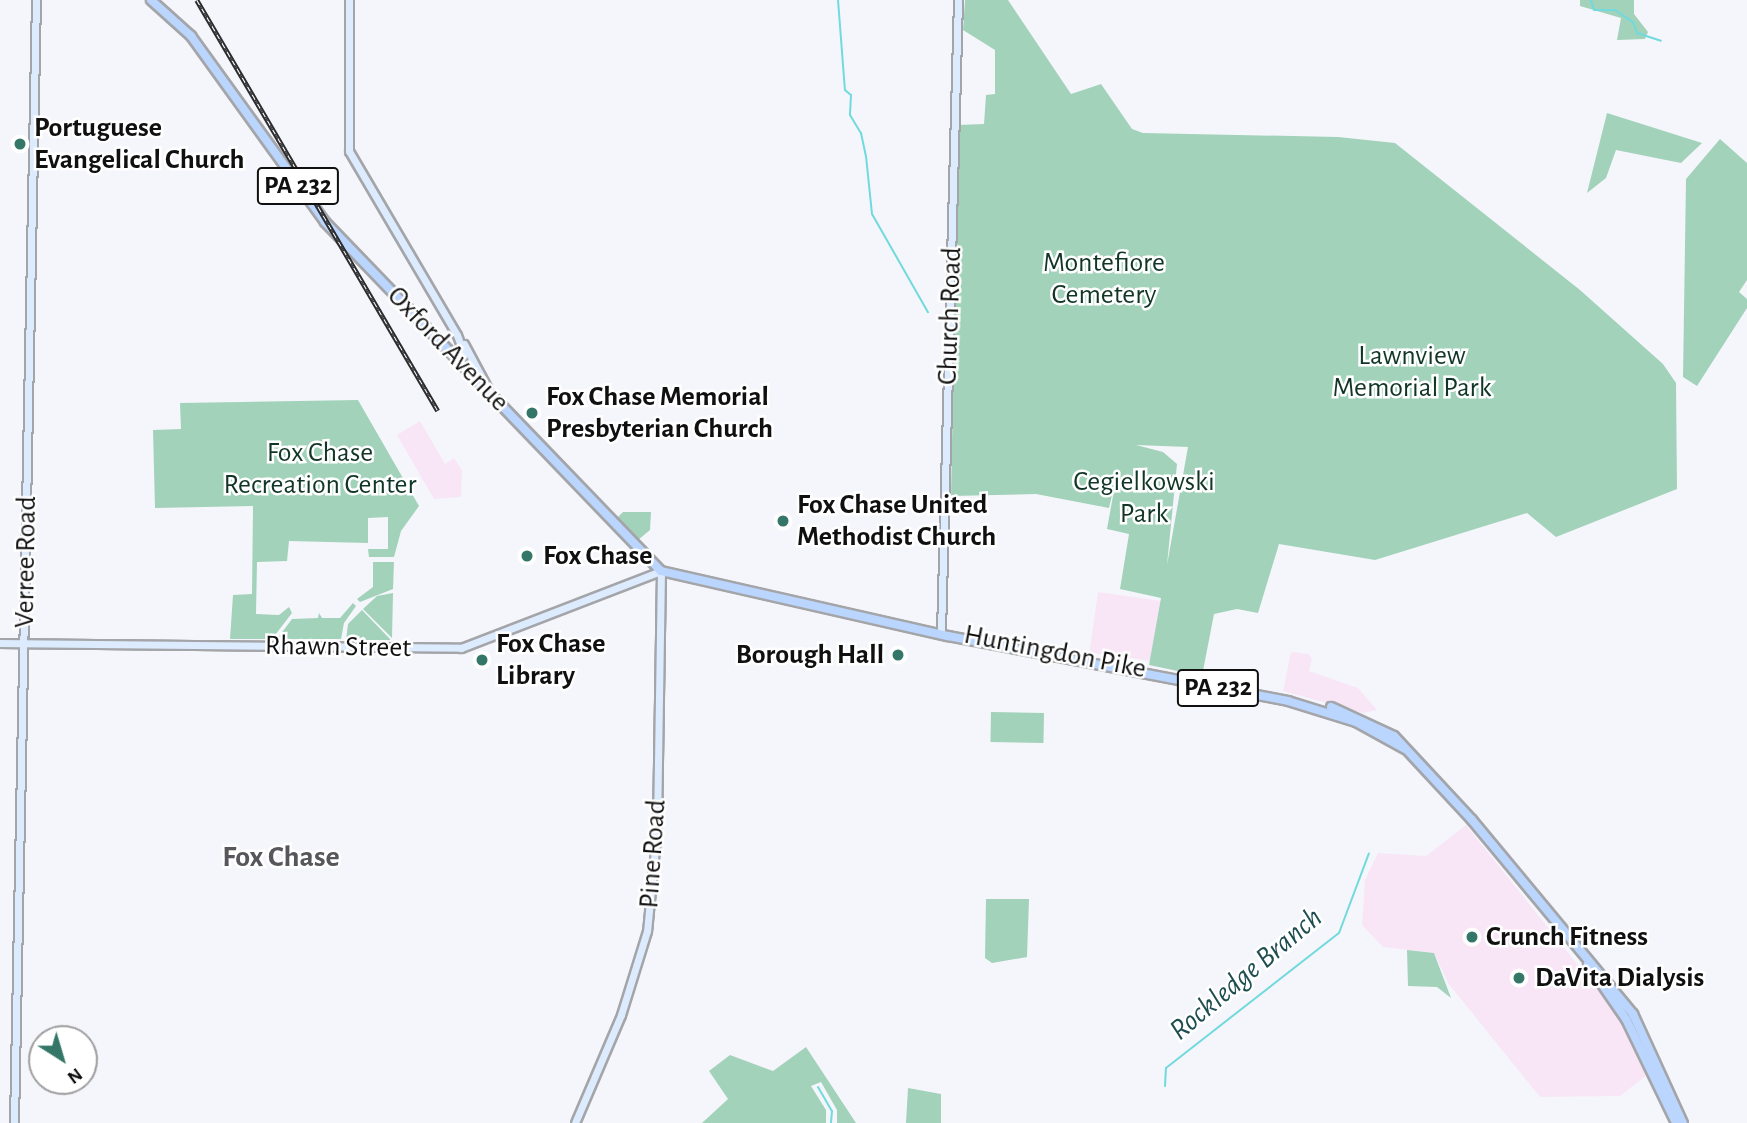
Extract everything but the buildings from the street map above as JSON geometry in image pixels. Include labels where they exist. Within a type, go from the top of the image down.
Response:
[{"type":"main road","name":"Verree Road","points":[[14,1123],[36,0]]},
{"type":"main road","name":"Oxford Avenue","points":[[150,0],[191,36],[319,215],[661,571]]},
{"type":"main road","points":[[349,0],[346,141],[490,393]]},
{"type":"main road","name":"Church Road","points":[[941,632],[958,0]]},
{"type":"main road","points":[[457,335],[464,354],[459,361]]},
{"type":"main road","name":"Rhawn Street","points":[[0,643],[24,641],[461,648],[661,571]]},
{"type":"main road","name":"Huntingdon Pike","points":[[661,571],[941,632],[1317,703],[1372,723],[1405,749],[1472,820],[1588,964],[1633,1014],[1683,1123]]},
{"type":"main road","name":"Pine Road","points":[[575,1123],[621,1015],[645,939],[657,813],[661,571]]},
{"type":"main road","name":"Huntingdon Pike","points":[[1588,964],[1626,1019],[1676,1123]]},
{"type":"shaded area","points":[[420,421],[445,464],[454,458],[462,470],[461,497],[434,499],[397,435]]},
{"type":"shaded area","points":[[1098,592],[1161,601],[1153,661],[1090,652]]},
{"type":"shaded area","points":[[1291,652],[1308,654],[1312,658],[1309,671],[1358,688],[1377,710],[1363,713],[1283,691]]},
{"type":"shaded area","points":[[1466,825],[1610,1005],[1638,1054],[1647,1075],[1620,1096],[1540,1097],[1448,983],[1434,953],[1383,947],[1362,925],[1365,880],[1378,853],[1426,856]]},
{"type":"green space","points":[[965,0],[1008,0],[1071,94],[1101,84],[1132,129],[1143,133],[1338,137],[1395,143],[1580,290],[1663,364],[1676,383],[1677,489],[1556,537],[1527,513],[1375,560],[1279,544],[1258,613],[1237,609],[1214,614],[1202,676],[1149,665],[1161,598],[1120,589],[1129,534],[1107,529],[1117,474],[1109,508],[1036,494],[951,496],[958,125],[984,124],[986,95],[995,94],[995,50],[963,30]],"holes":[[[1136,445],[1188,447],[1167,565],[1177,464],[1163,452]]]},
{"type":"green space","points":[[1580,0],[1634,0],[1634,14],[1648,32],[1645,39],[1617,40],[1621,18],[1580,6]]},
{"type":"green space","points":[[1607,113],[1702,143],[1681,163],[1616,150],[1606,178],[1587,193]]},
{"type":"green space","points":[[1720,139],[1747,163],[1747,280],[1739,292],[1747,299],[1747,308],[1697,386],[1683,377],[1686,179]]},
{"type":"green space","name":"Fox Chase Recreation Center","points":[[358,400],[419,506],[401,531],[394,557],[369,557],[368,549],[388,549],[388,517],[368,518],[368,543],[289,541],[287,561],[257,562],[256,614],[279,615],[289,607],[292,613],[272,639],[230,639],[233,595],[252,594],[253,506],[155,508],[153,430],[181,429],[180,403]]},
{"type":"green space","points":[[623,512],[651,512],[650,530],[638,540],[618,517]]},
{"type":"green space","points":[[373,562],[394,562],[393,589],[360,602],[357,599],[373,587]]},
{"type":"green space","points":[[393,593],[392,638],[363,609],[377,596]]},
{"type":"green space","points":[[353,603],[356,606],[344,623],[341,639],[277,639],[292,619],[318,618],[319,613],[322,618],[340,618]]},
{"type":"green space","points":[[362,610],[390,640],[346,640],[348,624]]},
{"type":"green space","points":[[991,712],[1044,713],[1043,743],[990,742]]},
{"type":"green space","points":[[986,899],[1029,899],[1027,957],[992,963],[985,958]]},
{"type":"green space","points":[[1407,950],[1434,953],[1451,998],[1437,987],[1408,986]]},
{"type":"green space","points":[[806,1047],[856,1123],[837,1123],[837,1110],[821,1082],[811,1086],[826,1110],[826,1123],[702,1123],[728,1099],[709,1071],[730,1055],[773,1071]]},
{"type":"green space","points":[[908,1088],[941,1094],[941,1123],[906,1123]]},
{"type":"waterway","points":[[838,0],[845,90],[851,95],[850,115],[861,133],[872,214],[928,312]]},
{"type":"waterway","points":[[1591,0],[1594,10],[1615,10],[1633,22],[1637,33],[1661,41]]},
{"type":"waterway","name":"Rockledge Branch","points":[[1165,1086],[1166,1068],[1339,933],[1369,853]]},
{"type":"waterway","points":[[818,1087],[832,1111],[831,1123]]},
{"type":"railway","points":[[197,0],[438,410]]},
{"type":"place","name":"Portuguese Evangelical Church","points":[[20,144]]},
{"type":"place","name":"Fox Chase Memorial Presbyterian Church","points":[[532,413]]},
{"type":"place","name":"Fox Chase United Methodist Church","points":[[783,521]]},
{"type":"place","name":"Fox Chase","points":[[527,556]]},
{"type":"place","name":"Borough Hall","points":[[898,655]]},
{"type":"place","name":"Fox Chase Library","points":[[482,660]]},
{"type":"place","name":"Crunch Fitness","points":[[1472,937]]},
{"type":"place","name":"DaVita Dialysis","points":[[1519,978]]},
{"type":"district","name":"Fox Chase","points":[[281,857]]},
{"type":"park label","name":"Montefiore Cemetery","points":[[1104,279]]},
{"type":"park label","name":"Lawnview Memorial Park","points":[[1412,372]]},
{"type":"park label","name":"Cegielkowski Park","points":[[1144,498]]}]
